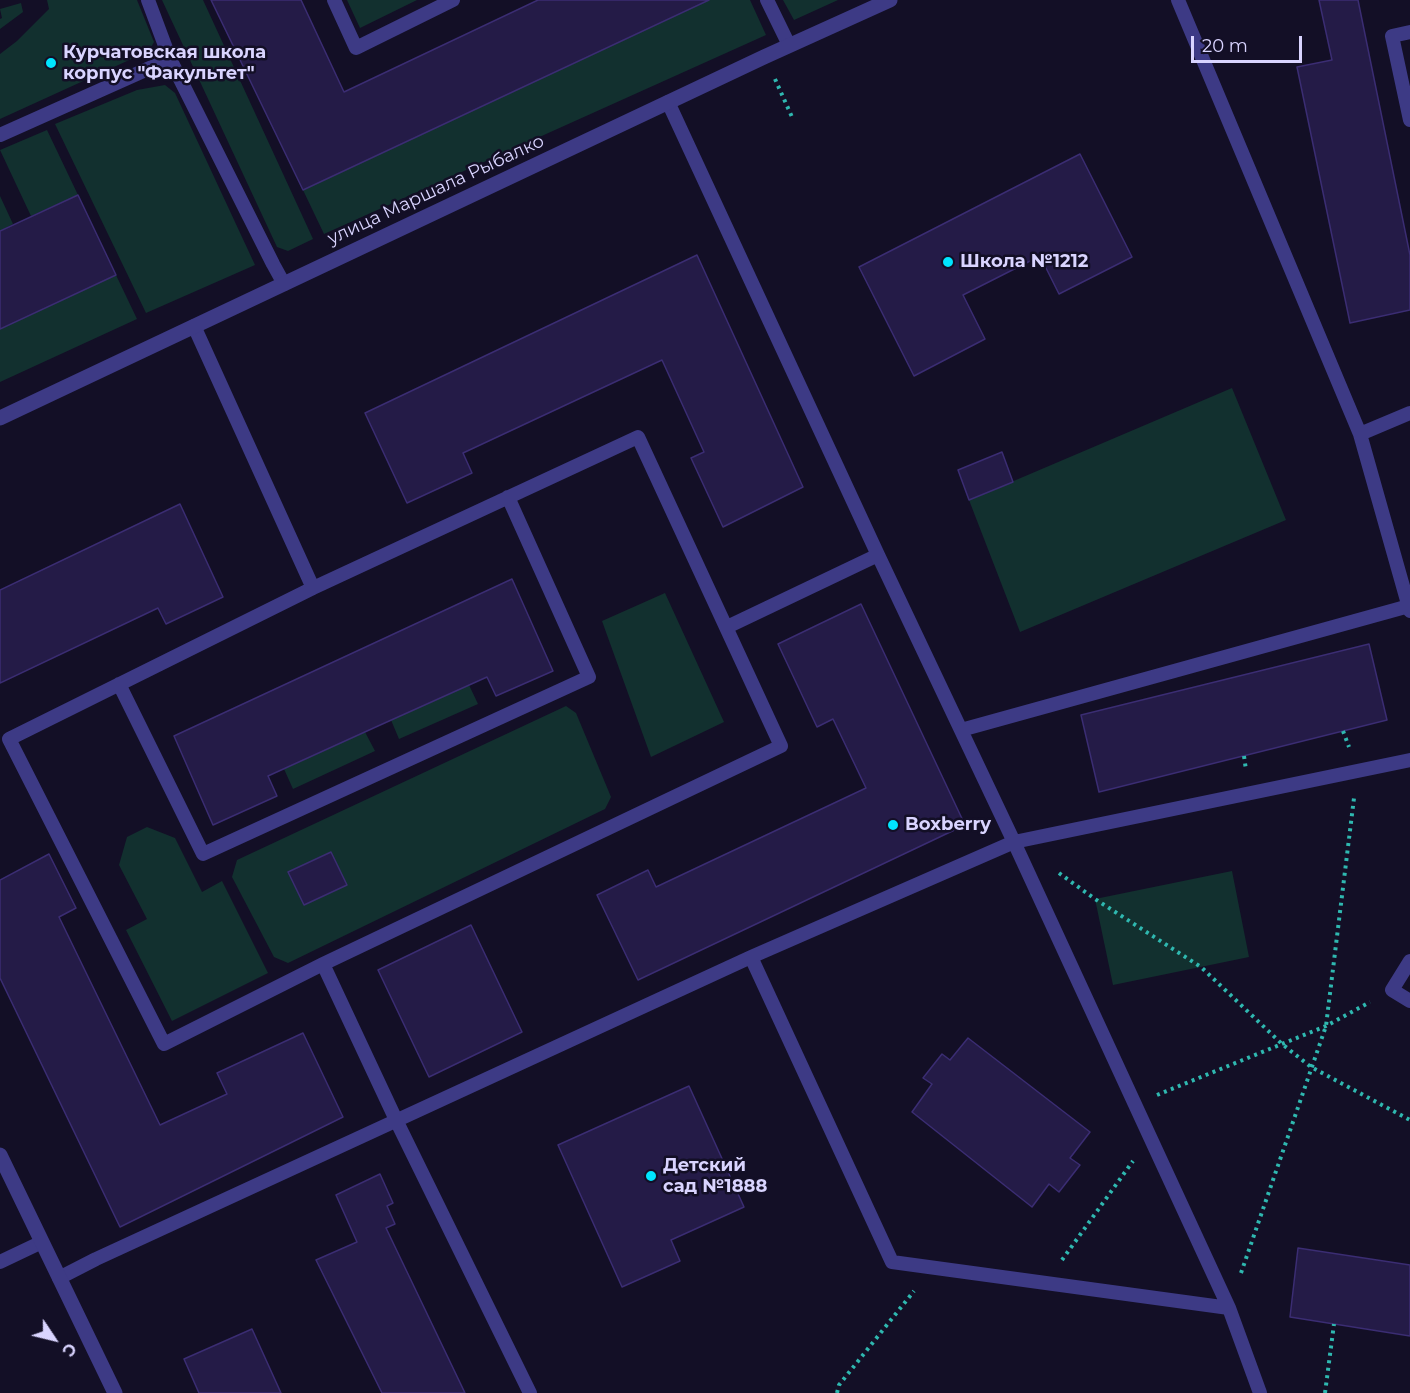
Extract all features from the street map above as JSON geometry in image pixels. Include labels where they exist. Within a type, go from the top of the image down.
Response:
[{"type":"street","name":"улица Маршала Рыбалко","points":[[0,418],[789,45],[890,0]]},
{"type":"street","points":[[0,1155],[115,1393]]},
{"type":"lane","points":[[148,0],[170,59],[284,284]]},
{"type":"lane","points":[[334,0],[356,48],[453,0]]},
{"type":"lane","points":[[767,0],[789,45]]},
{"type":"lane","points":[[961,730],[1409,609],[1360,434],[1178,0]]},
{"type":"lane","points":[[1410,32],[1392,36],[1410,120]]},
{"type":"lane","points":[[0,135],[170,59]]},
{"type":"lane","points":[[668,102],[1229,1308],[1260,1393]]},
{"type":"lane","points":[[194,326],[313,588]]},
{"type":"lane","points":[[1360,434],[1410,414]]},
{"type":"lane","points":[[638,437],[782,746],[323,964],[164,1044],[9,739],[313,588],[508,497],[638,437]]},
{"type":"lane","points":[[119,684],[204,854],[589,676],[508,497]]},
{"type":"lane","points":[[726,627],[878,555]]},
{"type":"lane","points":[[59,1278],[751,957],[1014,842],[1410,760]]},
{"type":"lane","points":[[751,957],[892,1262],[1229,1308]]},
{"type":"lane","points":[[1410,961],[1392,990],[1410,1001]]},
{"type":"lane","points":[[323,964],[397,1122],[530,1393]]},
{"type":"lane","points":[[0,1262],[42,1242]]},
{"type":"path","points":[[1229,1308],[1326,1026],[1357,771],[1343,731]]},
{"type":"path","points":[[1050,867],[1201,967],[1282,1044],[1311,1067],[1410,1120]]},
{"type":"path","points":[[1135,1104],[1326,1026],[1392,990]]},
{"type":"path","points":[[1046,1283],[1150,1137]]},
{"type":"path","points":[[837,1393],[839,1385],[932,1267]]},
{"type":"path","points":[[1325,1393],[1334,1324]]},
{"type":"green space","name":"Курчатовская школа корпус \"Факультет\"","points":[[47,0],[137,0],[154,42],[149,51],[0,119],[0,54],[17,41],[49,9]]},
{"type":"green space","points":[[162,0],[203,0],[313,239],[288,251],[277,247]]},
{"type":"green space","points":[[347,0],[417,0],[360,28]]},
{"type":"green space","points":[[709,0],[750,0],[766,35],[324,234],[303,190]]},
{"type":"green space","points":[[783,0],[838,0],[794,20]]},
{"type":"green space","points":[[21,3],[23,12],[0,29],[2,18],[0,9]]},
{"type":"green space","points":[[165,85],[175,93],[255,265],[146,313],[55,124],[137,90]]},
{"type":"green space","points":[[47,130],[78,195],[31,216],[0,150]]},
{"type":"green space","points":[[0,196],[13,224],[0,231]]},
{"type":"green space","points":[[116,275],[137,319],[0,382],[0,329]]},
{"type":"green space","points":[[1232,388],[1286,520],[1020,632],[969,500]]},
{"type":"green space","points":[[665,593],[724,722],[651,757],[602,621]]},
{"type":"green space","points":[[469,685],[478,704],[399,739],[391,720]]},
{"type":"green space","points":[[566,706],[576,713],[611,797],[605,809],[288,963],[274,957],[232,877],[237,860]]},
{"type":"green space","points":[[365,732],[375,751],[293,789],[284,769]]},
{"type":"green space","points":[[147,827],[175,838],[202,892],[222,881],[268,973],[172,1021],[126,930],[147,919],[119,865],[127,837]]},
{"type":"green space","points":[[1232,871],[1249,957],[1113,985],[1095,899]]},
{"type":"building","points":[[211,0],[301,0],[344,92],[538,0],[709,0],[303,190]]},
{"type":"building","points":[[1319,0],[1358,0],[1410,255],[1410,310],[1350,323],[1297,67],[1332,60]]},
{"type":"building","name":"Школа №1212","points":[[1080,154],[1132,257],[1059,294],[1040,256],[963,295],[985,339],[914,376],[859,267]]},
{"type":"building","points":[[78,195],[116,275],[0,329],[0,231]]},
{"type":"building","points":[[697,255],[803,487],[723,527],[691,458],[704,452],[662,360],[463,453],[472,473],[407,503],[365,413]]},
{"type":"building","points":[[1002,452],[1013,482],[969,500],[958,470]]},
{"type":"building","points":[[180,504],[223,597],[166,624],[158,608],[0,683],[0,590]]},
{"type":"building","points":[[512,579],[553,671],[496,696],[487,677],[378,726],[268,776],[277,796],[213,825],[174,736]]},
{"type":"building","points":[[861,604],[965,825],[638,980],[597,895],[648,870],[656,887],[866,788],[833,719],[817,727],[778,644]]},
{"type":"building","points":[[1369,644],[1387,720],[1099,792],[1081,715]]},
{"type":"building","points":[[331,852],[347,885],[304,905],[288,872]]},
{"type":"building","points":[[49,854],[76,908],[59,917],[160,1125],[227,1094],[217,1073],[303,1033],[343,1117],[120,1227],[0,978],[0,880]]},
{"type":"building","points":[[471,925],[522,1032],[429,1077],[378,970]]},
{"type":"building","points":[[968,1038],[1090,1132],[1070,1158],[1080,1165],[1059,1192],[1049,1184],[1032,1207],[912,1112],[932,1084],[923,1078],[942,1054],[950,1060]]},
{"type":"building","name":"Детский сад №1888","points":[[689,1086],[744,1207],[671,1240],[680,1261],[622,1287],[558,1145]]},
{"type":"building","points":[[380,1174],[393,1203],[387,1206],[395,1224],[386,1228],[465,1393],[382,1393],[316,1260],[357,1242],[336,1195]]},
{"type":"building","points":[[1298,1248],[1410,1265],[1410,1336],[1290,1317]]},
{"type":"building","points":[[252,1329],[281,1393],[199,1393],[184,1359]]},
{"type":"place","name":"Курчатовская школа корпус \"Факультет\"","points":[[51,63]]},
{"type":"place","name":"Школа №1212","points":[[948,262]]},
{"type":"place","name":"Boxberry","points":[[893,825]]},
{"type":"place","name":"Детский сад №1888","points":[[651,1176]]}]
